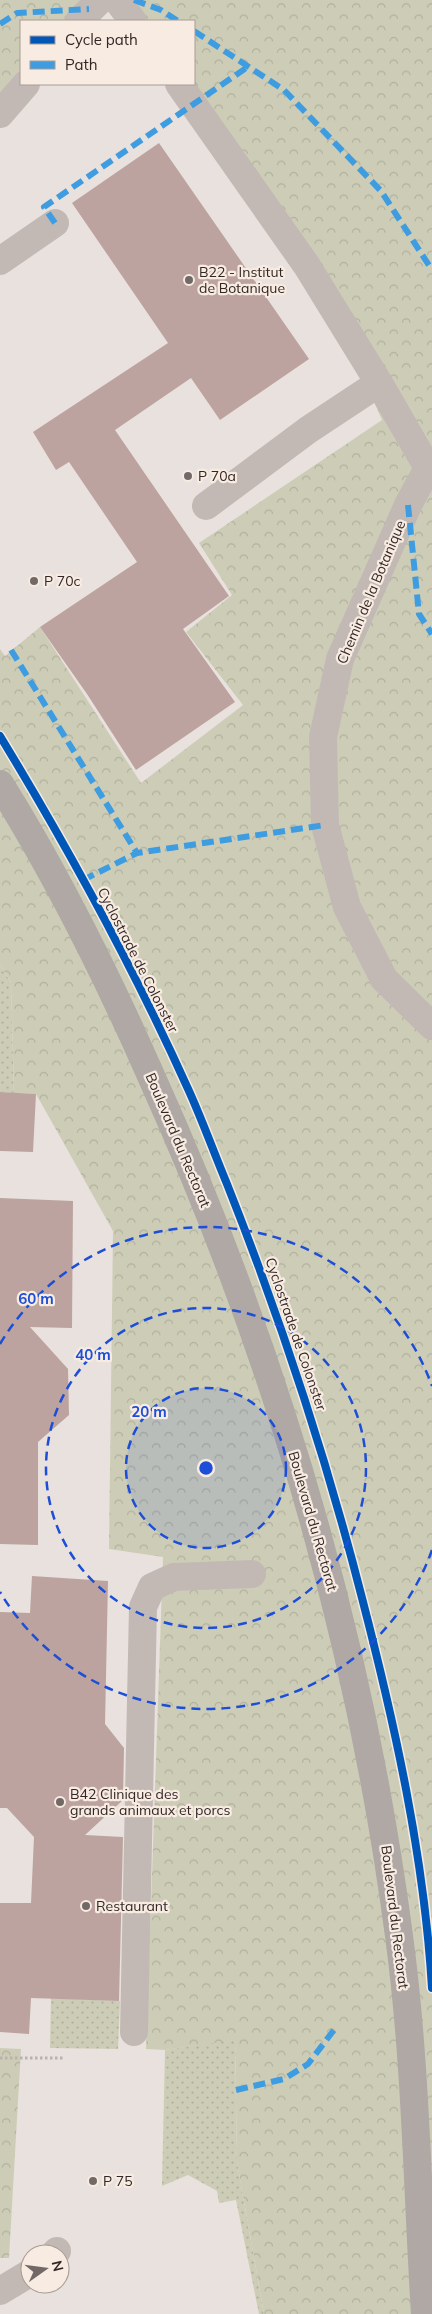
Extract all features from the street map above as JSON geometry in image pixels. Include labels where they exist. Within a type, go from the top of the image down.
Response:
[{"type":"main road","name":"Boulevard du Rectorat","points":[[0,784],[18,813],[105,977],[176,1130],[269,1375],[293,1447],[323,1553],[347,1645],[368,1746],[383,1826],[400,1940],[410,2053],[425,2314]]},
{"type":"main road","points":[[0,791],[18,813]]},
{"type":"lane","points":[[80,20],[100,0]]},
{"type":"lane","points":[[117,0],[132,20]]},
{"type":"lane","points":[[0,114],[25,85]]},
{"type":"lane","name":"Chemin de la Botanique","points":[[180,85],[307,266],[430,465],[408,505],[340,659],[323,737],[324,825],[347,907],[384,980],[432,1026]]},
{"type":"lane","points":[[0,261],[55,223]]},
{"type":"lane","points":[[206,506],[308,430],[379,383]]},
{"type":"lane","points":[[134,2032],[142,1606],[152,1587],[174,1577],[252,1574]]},
{"type":"lane","points":[[0,2291],[20,2279]]},
{"type":"path","points":[[0,2058],[63,2058]]},
{"type":"green space","points":[[0,0],[84,0],[66,20],[20,20],[20,71],[0,94]]},
{"type":"green space","points":[[130,0],[432,0],[432,2314],[264,2314],[237,2162],[235,2040],[165,2050],[146,2049],[163,1557],[109,1549],[113,1231],[36,1094],[14,1093],[11,983],[0,964],[0,649],[5,656],[40,627],[141,783],[243,705],[186,632],[232,595],[199,543],[382,420],[330,301],[195,85],[195,20],[143,20]]},
{"type":"green space","points":[[0,964],[11,983],[14,1093],[0,1092]]},
{"type":"green space","points":[[51,1998],[120,2001],[118,2049],[50,2048]]},
{"type":"green space","points":[[235,2039],[237,2162],[264,2314],[259,2314],[236,2200],[219,2203],[217,2191],[188,2175],[162,2186],[165,2050]]},
{"type":"green space","points":[[0,2048],[21,2049],[9,2258],[0,2258]]},
{"type":"building","points":[[159,143],[309,359],[220,420],[191,378],[115,430],[229,596],[183,629],[235,702],[136,770],[87,694],[40,627],[137,562],[69,462],[56,470],[33,432],[168,343],[72,203]]},
{"type":"building","points":[[0,1092],[36,1094],[33,1152],[0,1151]]},
{"type":"building","points":[[0,1198],[73,1201],[72,1328],[30,1327],[68,1369],[69,1415],[38,1442],[38,1545],[0,1544]]},
{"type":"building","name":"B42 Clinique des grands animaux et porcs","points":[[32,1576],[108,1581],[105,1724],[124,1748],[123,1800],[85,1835],[123,1837],[119,2001],[31,1998],[29,2034],[0,2032],[0,1903],[31,1903],[34,1837],[7,1808],[0,1808],[0,1612],[30,1613]]},
{"type":"marked path","points":[[134,0],[161,10],[176,20]]},
{"type":"marked path","points":[[0,24],[17,13],[89,9]]},
{"type":"marked path","points":[[195,32],[284,90],[381,191],[432,270]]},
{"type":"marked path","points":[[55,223],[44,207],[249,66]]},
{"type":"marked path","points":[[408,505],[419,614],[432,634]]},
{"type":"marked path","points":[[11,650],[137,853]]},
{"type":"marked path","points":[[83,880],[137,853],[325,825]]},
{"type":"marked path","points":[[236,2090],[284,2079],[308,2064],[337,2026]]},
{"type":"cycle path","name":"Cyclostrade de Colonster","points":[[0,736],[100,911],[168,1045],[227,1184],[284,1338],[318,1441],[348,1545],[397,1742],[422,1889],[432,1988]]},
{"type":"place","name":"B22 - Institut de Botanique","points":[[189,280]]},
{"type":"place","name":"P 70a","points":[[188,476]]},
{"type":"place","name":"P 70c","points":[[34,581]]},
{"type":"place","name":"B42 Clinique des grands animaux et porcs","points":[[60,1802]]},
{"type":"place","name":"Restaurant","points":[[86,1906]]},
{"type":"place","name":"P 75","points":[[93,2181]]}]
